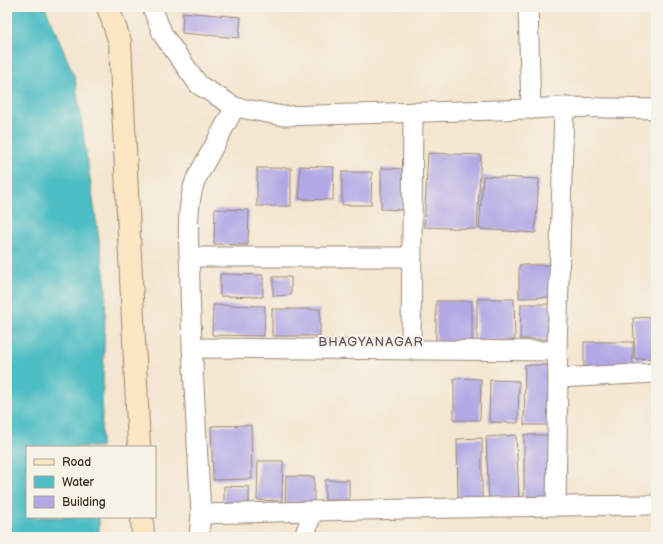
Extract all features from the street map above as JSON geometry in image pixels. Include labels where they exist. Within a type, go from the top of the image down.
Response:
[{"type":"street","points":[[108,7],[120,42],[139,446]]},
{"type":"street","points":[[152,7],[163,35],[199,85],[235,107],[283,116],[564,107],[655,110]]},
{"type":"street","points":[[528,7],[531,109]]},
{"type":"street","points":[[199,537],[201,514],[192,348],[189,214],[195,181],[235,107]]},
{"type":"street","points":[[556,506],[557,351],[564,107]]},
{"type":"street","points":[[411,350],[413,112]]},
{"type":"street","points":[[190,256],[412,257]]},
{"type":"street","points":[[192,348],[557,351]]},
{"type":"street","points":[[558,378],[656,374]]},
{"type":"street","points":[[201,514],[656,505]]},
{"type":"street","points":[[304,537],[313,511]]},
{"type":"street","points":[[142,518],[143,537]]},
{"type":"water","points":[[7,7],[45,7],[75,78],[106,287],[101,446],[26,446],[26,518],[99,518],[99,537],[7,537]]},
{"type":"building","points":[[183,12],[241,17],[239,38],[182,33]]},
{"type":"building","points":[[428,153],[481,155],[477,229],[424,227]]},
{"type":"building","points":[[300,166],[334,167],[333,200],[299,199]]},
{"type":"building","points":[[257,168],[291,168],[291,206],[257,206]]},
{"type":"building","points":[[381,168],[408,169],[408,210],[381,209]]},
{"type":"building","points":[[342,172],[372,172],[371,205],[342,205]]},
{"type":"building","points":[[483,176],[539,179],[535,233],[479,229]]},
{"type":"building","points":[[215,209],[249,210],[248,245],[214,244]]},
{"type":"building","points":[[519,265],[552,265],[553,297],[519,298]]},
{"type":"building","points":[[220,274],[263,275],[263,297],[220,296]]},
{"type":"building","points":[[273,277],[291,277],[291,295],[273,296]]},
{"type":"building","points":[[477,299],[514,299],[515,340],[477,341]]},
{"type":"building","points":[[436,301],[472,301],[472,344],[436,343]]},
{"type":"building","points":[[521,304],[553,304],[553,339],[520,339]]},
{"type":"building","points":[[213,305],[265,306],[264,336],[212,335]]},
{"type":"building","points":[[272,309],[320,309],[320,336],[272,336]]},
{"type":"building","points":[[656,317],[656,358],[635,359],[633,318]]},
{"type":"building","points":[[584,342],[633,342],[633,367],[584,367]]},
{"type":"building","points":[[525,365],[553,365],[552,425],[524,425]]},
{"type":"building","points":[[454,378],[481,379],[480,420],[454,420]]},
{"type":"building","points":[[490,380],[519,381],[518,423],[489,422]]},
{"type":"building","points":[[251,425],[252,479],[213,480],[211,426]]},
{"type":"building","points":[[516,435],[519,497],[489,499],[486,437]]},
{"type":"building","points":[[524,435],[552,435],[552,500],[524,500]]},
{"type":"building","points":[[482,438],[482,500],[458,500],[457,439]]},
{"type":"building","points":[[258,461],[283,461],[282,501],[257,500]]},
{"type":"building","points":[[286,476],[314,477],[314,507],[285,506]]},
{"type":"building","points":[[325,480],[349,480],[349,500],[325,500]]},
{"type":"building","points":[[224,486],[249,487],[249,506],[224,505]]},
{"type":"district","name":"BHAGYANAGAR","points":[[371,342]]}]
